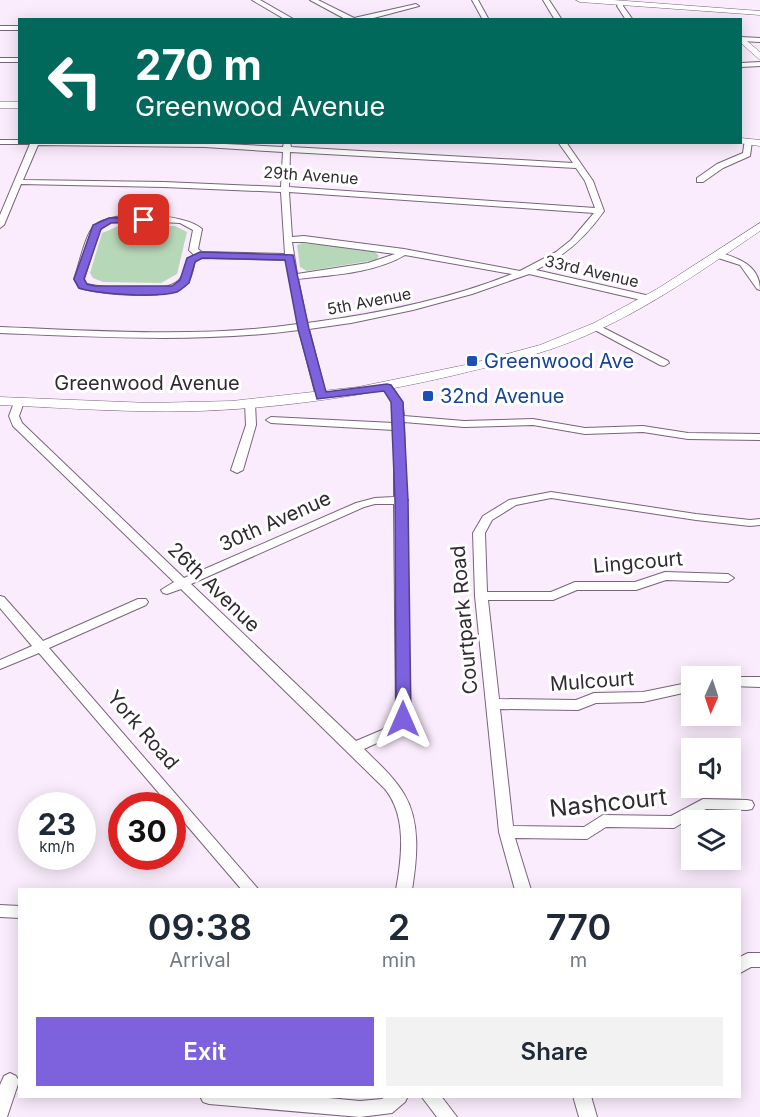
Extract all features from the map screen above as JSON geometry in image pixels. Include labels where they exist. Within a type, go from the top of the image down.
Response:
[{"type":"street","points":[[255,0],[288,18]]},
{"type":"street","points":[[313,0],[350,18]]},
{"type":"street","points":[[475,0],[485,18]]},
{"type":"street","points":[[546,0],[558,18]]},
{"type":"street","points":[[580,0],[760,13]]},
{"type":"street","points":[[706,0],[722,18]]},
{"type":"street","points":[[617,2],[629,18]]},
{"type":"street","points":[[363,18],[416,6]]},
{"type":"street","points":[[0,28],[18,28]]},
{"type":"street","points":[[742,38],[760,40]]},
{"type":"street","points":[[742,38],[760,57]]},
{"type":"street","points":[[0,60],[18,60]]},
{"type":"street","points":[[742,65],[760,64]]},
{"type":"street","points":[[0,105],[18,105]]},
{"type":"street","points":[[700,180],[720,166],[747,154],[744,141],[760,142]]},
{"type":"street","points":[[0,142],[18,142]]},
{"type":"street","points":[[0,225],[35,144]]},
{"type":"street","points":[[205,144],[287,146],[579,166]]},
{"type":"street","points":[[563,144],[593,190],[600,211]]},
{"type":"street","points":[[287,146],[284,188],[290,257],[303,329],[321,396]]},
{"type":"street","name":"29th Avenue","points":[[18,182],[98,182],[284,188],[600,211]]},
{"type":"street","name":"5th Avenue","points":[[0,330],[144,336],[229,334],[303,329],[374,317],[440,302],[524,272],[568,249],[590,229],[600,211]]},
{"type":"street","points":[[200,255],[194,250],[198,229],[192,223],[178,220],[109,220],[95,230],[79,279],[82,286],[94,289],[155,291],[175,289],[185,281],[191,260],[200,255],[290,257]]},
{"type":"street","name":"Greenwood Avenue","points":[[0,401],[150,407],[249,403],[387,387],[492,363],[555,344],[596,327],[650,299],[760,226]]},
{"type":"street","name":"33rd Avenue","points":[[289,240],[304,239],[405,252],[524,272],[650,299]]},
{"type":"street","name":"33rd Avenue","points":[[293,277],[399,257],[405,252]]},
{"type":"street","points":[[718,255],[743,263],[760,287]]},
{"type":"street","points":[[596,327],[664,363]]},
{"type":"street","points":[[354,748],[387,733],[403,719],[400,423],[397,402],[387,387]]},
{"type":"street","name":"26th Avenue","points":[[19,402],[14,416],[17,424],[354,748],[399,797],[408,832],[409,867],[404,888]]},
{"type":"street","points":[[237,470],[251,425],[249,403]]},
{"type":"street","points":[[271,420],[283,418],[400,423],[445,421],[464,424],[533,422],[585,431],[643,429],[688,436],[760,437]]},
{"type":"street","name":"Courtpark Road","points":[[522,888],[506,832],[481,596],[479,533],[487,518],[513,502],[551,495],[696,517],[760,522]]},
{"type":"street","name":"30th Avenue","points":[[167,590],[360,505],[375,501],[402,500]]},
{"type":"street","name":"Lingcourt","points":[[481,596],[553,596],[575,586],[636,586],[665,576],[728,578]]},
{"type":"street","name":"York Road","points":[[0,600],[250,888]]},
{"type":"street","points":[[0,665],[142,602]]},
{"type":"street","points":[[741,681],[760,682]]},
{"type":"street","name":"Mulcourt","points":[[494,704],[578,705],[594,698],[643,697],[681,688]]},
{"type":"street","name":"Nashcourt","points":[[506,832],[587,833],[603,821],[674,822],[703,804],[747,805]]},
{"type":"street","points":[[0,911],[18,912]]},
{"type":"street","points":[[741,965],[748,960],[760,960]]},
{"type":"street","points":[[0,1112],[10,1081]]},
{"type":"street","points":[[234,1098],[360,1108],[386,1107],[397,1098]]},
{"type":"street","points":[[432,1098],[448,1117]]},
{"type":"street","points":[[583,1098],[588,1117]]},
{"type":"green space","points":[[119,226],[175,226],[187,232],[177,274],[161,283],[103,282],[93,278],[90,273],[102,233]]},
{"type":"green space","points":[[302,243],[373,250],[379,256],[376,260],[307,271],[300,267],[297,245]]},
{"type":"place","name":"Greenwood Ave","points":[[472,361]]},
{"type":"place","name":"32nd Avenue","points":[[428,396]]},
{"type":"route","points":[[144,220],[109,220],[97,227],[79,279],[82,286],[94,289],[155,291],[175,289],[185,281],[191,260],[200,255],[290,257],[303,329],[321,396],[387,387],[397,402],[402,500],[403,719]]}]
